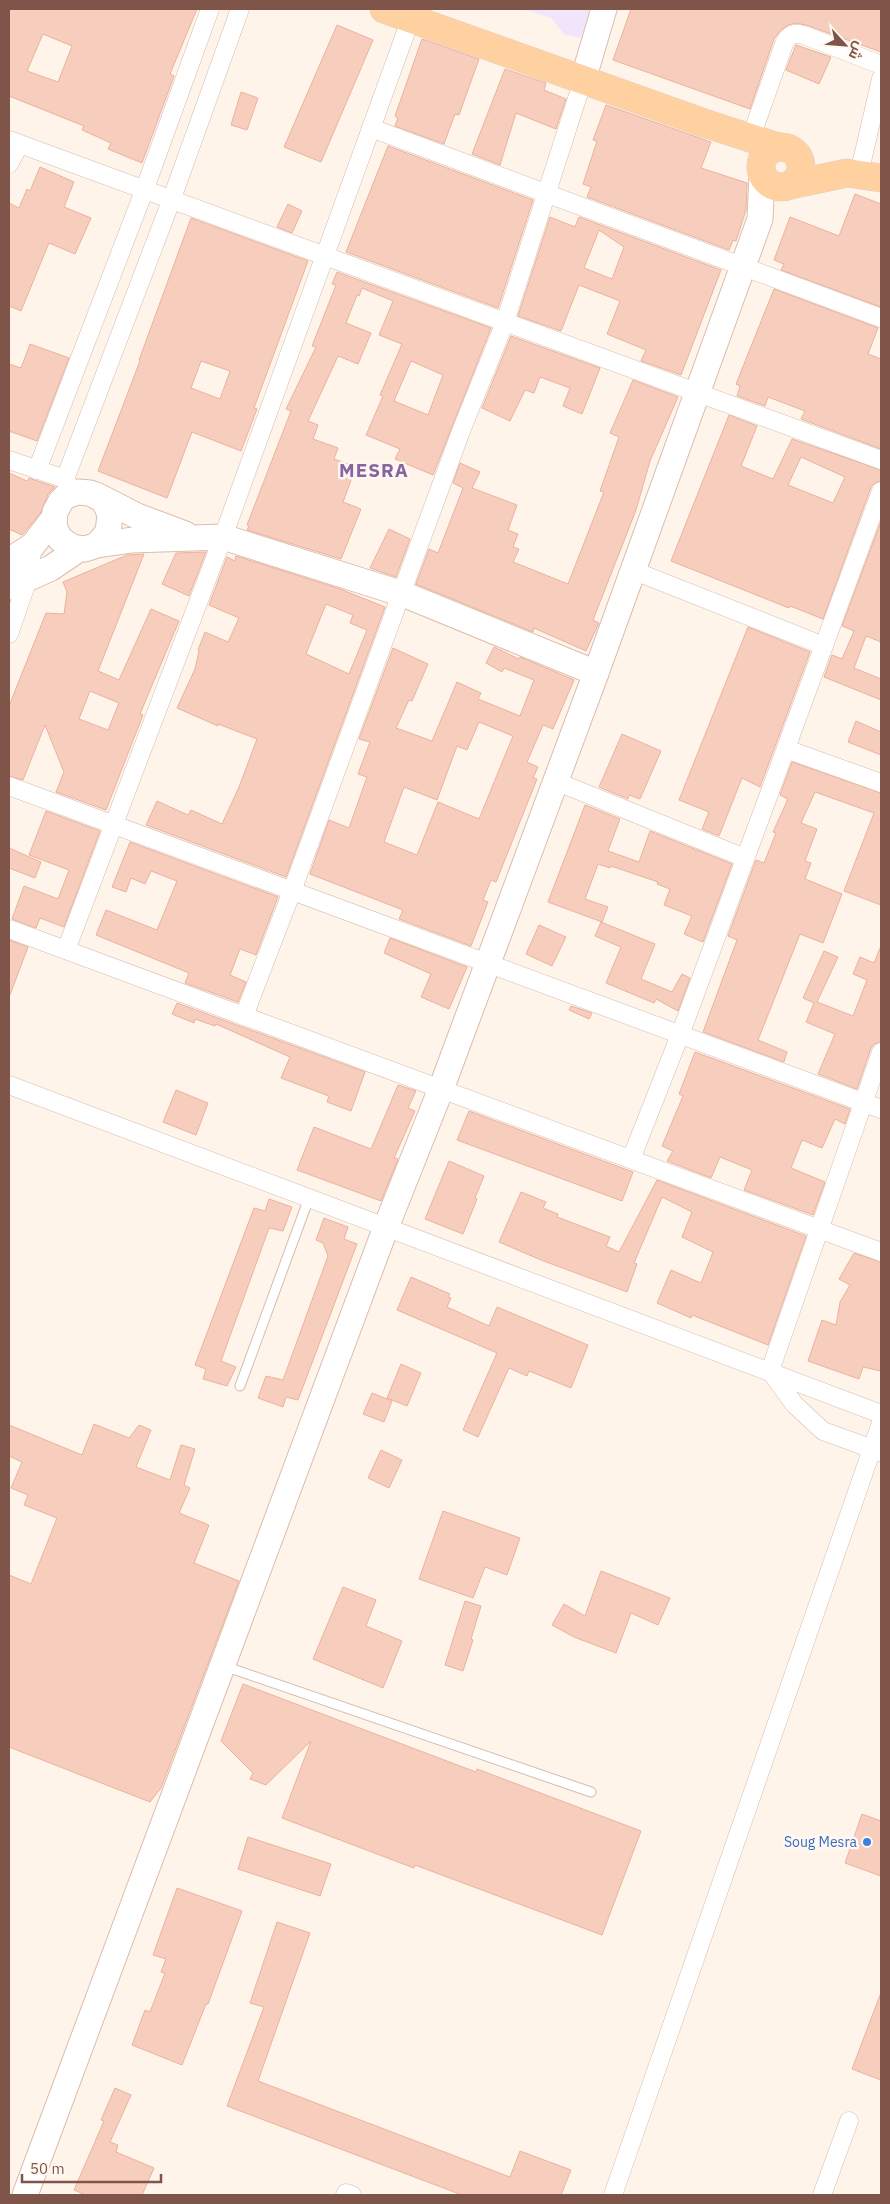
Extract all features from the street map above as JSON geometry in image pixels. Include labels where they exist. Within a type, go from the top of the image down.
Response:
[{"type":"main road","points":[[384,9],[416,16],[583,80],[704,123],[862,175]]},
{"type":"main road","points":[[583,80],[604,9]]},
{"type":"main road","points":[[704,123],[728,140],[774,179],[862,175]]},
{"type":"main road","points":[[25,2195],[224,1666],[386,1227],[441,1089],[596,672],[774,179],[765,154],[785,149],[798,155],[801,168],[800,175],[774,179]]},
{"type":"main road","points":[[9,561],[33,545],[53,519],[61,500],[78,489]]},
{"type":"main road","points":[[78,489],[137,516],[195,538]]},
{"type":"main road","points":[[18,583],[51,568],[104,539],[110,524],[107,507],[78,489]]},
{"type":"main road","points":[[53,519],[56,533],[60,539],[72,547],[88,547],[132,540],[223,537],[402,594],[596,672]]},
{"type":"street","points":[[37,470],[144,191],[210,9]]},
{"type":"street","points":[[9,460],[37,470],[78,489],[171,201],[240,9]]},
{"type":"street","points":[[66,950],[223,537],[371,128],[416,16]]},
{"type":"street","points":[[751,137],[784,44],[789,36],[799,33],[804,34],[881,65]]},
{"type":"street","points":[[862,175],[881,79]]},
{"type":"street","points":[[244,1016],[292,891],[461,431],[505,322],[583,80]]},
{"type":"street","points":[[371,128],[881,318]]},
{"type":"street","points":[[9,164],[14,142],[881,460]]},
{"type":"street","points":[[630,1159],[680,1035],[881,491]]},
{"type":"street","points":[[9,634],[18,583],[33,545]]},
{"type":"street","points":[[632,570],[824,646]]},
{"type":"street","points":[[786,749],[881,783]]},
{"type":"street","points":[[555,781],[746,858]]},
{"type":"street","points":[[9,786],[881,1109]]},
{"type":"street","points":[[9,929],[881,1252]]},
{"type":"street","points":[[770,1371],[881,1052]]},
{"type":"street","points":[[9,1085],[881,1414]]},
{"type":"street","points":[[770,1371],[794,1404],[823,1431],[876,1450]]},
{"type":"street","points":[[613,2195],[876,1450],[881,1423]]},
{"type":"street","points":[[822,2195],[849,2121]]},
{"type":"street","points":[[345,2195],[346,2193],[352,2195]]},
{"type":"lane","points":[[240,1386],[309,1198]]},
{"type":"lane","points":[[224,1666],[591,1792]]},
{"type":"shaded area","points":[[524,9],[590,9],[582,38],[565,35],[551,18]]},
{"type":"building","points":[[9,9],[197,9],[170,74],[174,76],[142,163],[108,149],[111,143],[82,130],[84,126],[9,96]],"holes":[[[43,34],[72,46],[58,82],[27,71]]]},
{"type":"building","points":[[631,9],[881,9],[881,52],[806,25],[796,23],[788,25],[774,39],[750,109],[613,60]]},
{"type":"building","points":[[337,25],[373,40],[321,162],[284,147]]},
{"type":"building","points":[[422,39],[479,59],[459,115],[455,114],[444,144],[395,126],[398,118],[395,116]]},
{"type":"building","points":[[796,45],[831,57],[819,84],[786,70]]},
{"type":"building","points":[[505,69],[546,83],[544,90],[566,99],[556,129],[516,113],[500,165],[472,154]]},
{"type":"building","points":[[241,92],[258,98],[247,130],[231,125]]},
{"type":"building","points":[[606,105],[711,142],[701,168],[747,183],[746,210],[736,241],[733,240],[729,250],[587,197],[591,187],[583,184],[597,141],[593,140]]},
{"type":"building","points":[[388,146],[533,200],[498,308],[346,252]]},
{"type":"building","points":[[40,167],[74,182],[64,207],[91,218],[75,254],[49,243],[21,311],[9,306],[9,203],[19,208],[27,189],[30,191]]},
{"type":"building","points":[[855,194],[881,204],[881,307],[781,270],[784,264],[774,260],[790,217],[839,236]]},
{"type":"building","points":[[288,204],[302,211],[292,233],[277,227]]},
{"type":"building","points":[[550,217],[575,227],[579,217],[721,270],[681,375],[641,361],[646,350],[607,334],[620,301],[579,285],[561,331],[518,316]],"holes":[[[599,230],[624,247],[612,279],[584,268]]]},
{"type":"building","points":[[191,218],[308,261],[254,408],[257,409],[241,451],[192,432],[167,498],[98,471]],"holes":[[[201,361],[230,371],[220,399],[191,388]]]},
{"type":"building","points":[[337,272],[491,328],[433,475],[395,459],[400,449],[366,435],[383,396],[380,395],[402,344],[379,335],[393,301],[362,288],[359,296],[357,295],[346,323],[371,333],[358,364],[338,356],[308,421],[318,425],[313,439],[338,448],[334,459],[356,467],[343,502],[361,509],[341,559],[247,530],[249,526],[247,525],[291,411],[286,409],[316,347],[312,346],[336,285],[332,284]],"holes":[[[411,361],[443,375],[428,415],[394,401]]]},
{"type":"building","points":[[774,289],[878,328],[868,354],[881,359],[881,449],[801,419],[805,411],[768,397],[765,406],[737,396],[740,386],[736,384]]},
{"type":"building","points":[[511,336],[600,368],[582,414],[563,406],[570,388],[540,377],[534,393],[525,390],[510,421],[482,408]]},
{"type":"building","points":[[30,344],[69,358],[37,441],[9,431],[9,364],[21,368]]},
{"type":"building","points":[[633,380],[678,397],[650,461],[636,510],[593,620],[599,623],[586,651],[534,628],[533,632],[416,584],[429,549],[438,553],[463,488],[453,483],[460,463],[480,472],[472,488],[517,505],[508,530],[518,534],[513,547],[519,549],[513,562],[568,584],[604,492],[600,491],[619,437],[610,433]]},
{"type":"building","points":[[729,415],[757,426],[741,466],[773,479],[792,439],[881,470],[881,481],[871,487],[823,619],[790,606],[789,608],[671,561]],"holes":[[[801,457],[845,477],[833,503],[788,485]]]},
{"type":"building","points":[[9,473],[27,481],[29,478],[55,487],[48,494],[41,512],[22,535],[9,529]]},
{"type":"building","points":[[881,521],[881,642],[866,636],[854,668],[881,679],[881,700],[824,677],[832,655],[842,659],[854,631],[842,626]]},
{"type":"building","points":[[389,529],[410,539],[396,577],[370,568]]},
{"type":"building","points":[[206,552],[189,596],[162,584],[176,553]]},
{"type":"building","points":[[144,554],[98,671],[119,680],[151,609],[179,621],[140,714],[143,715],[106,810],[56,792],[64,772],[45,725],[23,780],[9,776],[9,706],[46,613],[64,614],[67,592],[63,582],[127,555]],"holes":[[[90,691],[119,703],[108,730],[79,719]]]},
{"type":"building","points":[[236,556],[340,589],[385,607],[286,877],[146,825],[157,801],[188,815],[191,810],[222,824],[239,787],[257,739],[218,724],[218,726],[177,708],[195,669],[198,650],[205,632],[228,642],[239,618],[209,605],[227,557],[235,561]],"holes":[[[326,604],[353,615],[350,623],[367,630],[349,674],[306,654]]]},
{"type":"building","points":[[748,627],[810,652],[760,787],[742,778],[719,836],[702,829],[709,812],[679,800]]},
{"type":"building","points":[[494,647],[519,659],[520,657],[574,680],[553,729],[543,725],[527,762],[538,767],[533,778],[537,779],[496,882],[491,880],[483,900],[488,902],[471,946],[399,919],[403,910],[310,874],[329,820],[349,828],[367,777],[358,774],[370,742],[359,739],[393,648],[428,664],[412,701],[409,700],[396,728],[432,741],[457,682],[481,693],[478,699],[520,716],[534,680],[504,668],[502,672],[486,663]],"holes":[[[479,722],[513,736],[479,819],[438,802],[417,855],[384,842],[404,787],[437,800],[457,746],[467,750]]]},
{"type":"building","points":[[856,721],[881,732],[881,755],[848,742]]},
{"type":"building","points":[[622,734],[661,751],[640,799],[629,795],[628,799],[599,787]]},
{"type":"building","points":[[792,762],[881,793],[881,905],[844,891],[874,813],[815,792],[801,823],[817,829],[805,861],[811,863],[805,879],[842,894],[823,943],[800,934],[758,1040],[787,1052],[784,1062],[703,1032],[737,940],[728,936],[756,860],[764,863],[776,833],[773,832],[788,799],[780,795]]},
{"type":"building","points":[[585,805],[620,819],[608,851],[639,862],[650,831],[732,864],[703,942],[684,934],[692,916],[664,905],[670,889],[657,884],[658,882],[611,866],[610,868],[598,864],[585,899],[608,907],[602,922],[548,902]]},
{"type":"building","points":[[46,811],[100,831],[64,927],[40,918],[36,928],[12,919],[24,886],[58,899],[69,870],[29,855]]},
{"type":"building","points":[[130,842],[278,897],[256,955],[240,949],[230,975],[246,982],[238,1002],[185,983],[189,973],[96,935],[106,910],[157,930],[177,881],[151,871],[145,884],[131,878],[126,892],[112,887]]},
{"type":"building","points":[[9,848],[41,862],[35,878],[9,868]]},
{"type":"building","points":[[601,922],[655,944],[641,979],[672,992],[682,974],[690,978],[678,1011],[656,999],[654,1003],[606,983],[621,947],[595,936]]},
{"type":"building","points":[[539,925],[566,937],[552,966],[526,954]]},
{"type":"building","points":[[390,938],[467,967],[449,1009],[421,997],[431,974],[384,953]]},
{"type":"building","points":[[9,940],[28,947],[10,995],[9,995]]},
{"type":"building","points":[[881,946],[881,1042],[874,1044],[871,1048],[857,1089],[818,1074],[835,1034],[806,1022],[814,1003],[803,998],[824,951],[838,957],[817,1002],[853,1016],[867,980],[853,974],[860,957],[874,963]]},
{"type":"building","points":[[177,1003],[365,1072],[351,1111],[327,1102],[329,1096],[281,1078],[290,1057],[216,1024],[215,1026],[195,1019],[194,1023],[172,1014]]},
{"type":"building","points":[[571,1006],[592,1013],[589,1019],[569,1010]]},
{"type":"building","points":[[695,1052],[850,1109],[845,1124],[835,1119],[822,1148],[802,1140],[791,1168],[825,1182],[813,1215],[744,1190],[752,1170],[720,1157],[711,1178],[667,1161],[673,1151],[662,1146],[683,1096],[679,1094]]},
{"type":"building","points":[[398,1085],[416,1091],[408,1108],[415,1111],[394,1158],[398,1159],[381,1201],[297,1170],[314,1127],[371,1149]]},
{"type":"building","points":[[176,1090],[208,1103],[196,1135],[163,1122]]},
{"type":"building","points":[[469,1111],[633,1172],[622,1201],[457,1140]]},
{"type":"building","points":[[449,1161],[484,1176],[463,1234],[425,1219]]},
{"type":"building","points":[[657,1180],[806,1236],[768,1345],[692,1315],[691,1318],[657,1303],[671,1270],[701,1283],[713,1252],[682,1237],[692,1212],[662,1197],[634,1263],[637,1264],[627,1292],[499,1242],[521,1192],[546,1202],[543,1208],[558,1214],[557,1217],[610,1237],[606,1246],[619,1252]]},
{"type":"building","points":[[269,1199],[292,1207],[283,1231],[269,1228],[221,1361],[236,1367],[227,1386],[203,1379],[206,1369],[195,1365],[254,1208],[265,1211]]},
{"type":"building","points":[[324,1218],[348,1227],[344,1239],[357,1244],[298,1400],[286,1397],[283,1407],[258,1398],[266,1376],[283,1380],[328,1256],[323,1243],[316,1240]]},
{"type":"building","points":[[854,1253],[881,1262],[881,1371],[863,1367],[859,1379],[808,1361],[822,1320],[836,1325],[840,1302],[850,1285],[839,1279]]},
{"type":"building","points":[[411,1277],[450,1294],[448,1297],[451,1298],[447,1307],[489,1326],[497,1307],[588,1345],[571,1388],[529,1371],[527,1376],[509,1368],[478,1437],[463,1430],[497,1353],[397,1310]]},
{"type":"building","points":[[401,1364],[421,1373],[407,1406],[387,1398]]},
{"type":"building","points":[[372,1393],[392,1401],[384,1422],[363,1414]]},
{"type":"building","points":[[94,1424],[129,1438],[139,1425],[151,1430],[136,1467],[170,1480],[181,1445],[195,1449],[184,1485],[190,1488],[179,1513],[209,1525],[194,1563],[239,1581],[161,1788],[150,1802],[9,1747],[9,1575],[31,1584],[57,1518],[24,1505],[28,1495],[11,1488],[22,1462],[9,1456],[9,1425],[82,1455]]},
{"type":"building","points":[[381,1450],[402,1460],[389,1488],[368,1478]]},
{"type":"building","points":[[443,1511],[520,1538],[507,1575],[485,1567],[473,1598],[419,1579]]},
{"type":"building","points":[[601,1571],[670,1598],[658,1625],[631,1613],[616,1653],[574,1637],[552,1625],[564,1604],[585,1616]]},
{"type":"building","points":[[343,1587],[376,1600],[366,1626],[402,1641],[383,1688],[313,1659]]},
{"type":"building","points":[[465,1601],[481,1606],[463,1671],[445,1665]]},
{"type":"building","points":[[243,1684],[476,1772],[477,1769],[641,1831],[602,1935],[415,1865],[414,1868],[282,1818],[311,1741],[266,1785],[250,1779],[253,1773],[221,1741]]},
{"type":"building","name":"Soug Mesra","points":[[862,1814],[881,1821],[881,1876],[845,1863]]},
{"type":"building","points":[[248,1837],[331,1864],[320,1896],[238,1869]]},
{"type":"building","points":[[177,1888],[242,1911],[208,2004],[206,2004],[182,2065],[132,2045],[145,2010],[150,2012],[165,1973],[161,1972],[166,1959],[153,1955]]},
{"type":"building","points":[[277,1922],[310,1933],[258,2081],[510,2177],[520,2151],[571,2170],[561,2195],[462,2195],[227,2106],[264,2007],[250,2003]]},
{"type":"building","points":[[881,1995],[881,2080],[852,2069]]},
{"type":"building","points":[[115,2088],[131,2095],[110,2142],[118,2145],[116,2152],[154,2168],[142,2195],[86,2195],[74,2190],[104,2121],[101,2120]]},
{"type":"place","name":"Soug Mesra","points":[[867,1842]]},
{"type":"district","name":"MESRA","points":[[374,470]]}]
